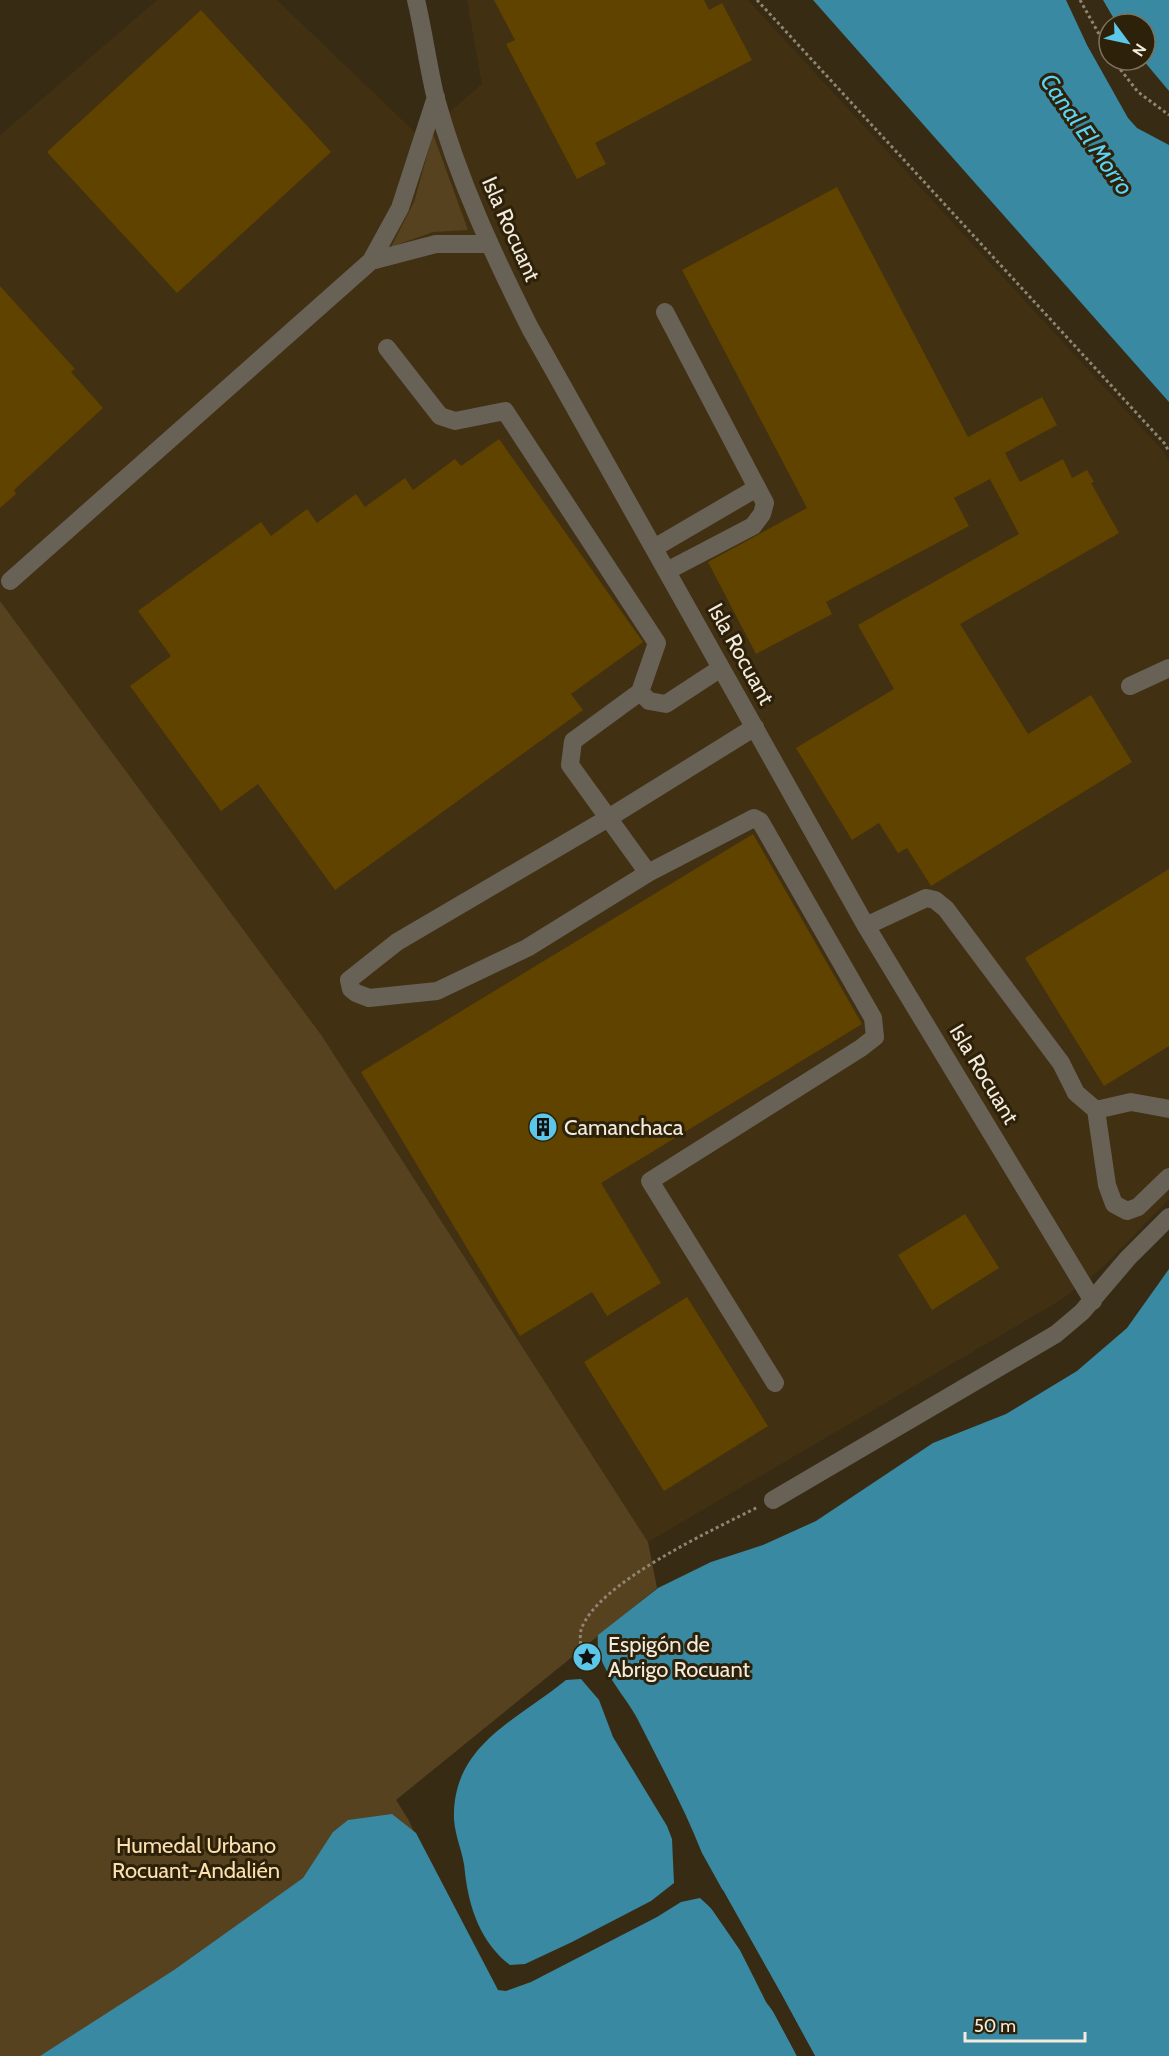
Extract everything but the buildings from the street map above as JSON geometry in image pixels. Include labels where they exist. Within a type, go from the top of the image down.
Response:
[{"type":"street","name":"Isla Rocuant","points":[[416,0],[436,98],[469,196],[488,244],[530,328],[866,926],[1093,1301]]},
{"type":"street","points":[[10,581],[371,261],[400,208],[436,98]]},
{"type":"street","points":[[371,261],[436,244],[488,244]]},
{"type":"street","points":[[665,312],[755,489],[765,503],[762,514],[753,526],[667,571]]},
{"type":"street","points":[[387,348],[440,416],[455,421],[505,411],[657,643],[640,692],[573,741],[569,753],[570,765],[610,817],[648,873]]},
{"type":"street","points":[[654,548],[755,489]]},
{"type":"street","points":[[640,692],[649,701],[666,704],[721,668]]},
{"type":"street","points":[[1130,686],[1169,668]]},
{"type":"street","points":[[755,727],[610,817],[397,942],[350,980],[351,989],[369,998],[437,991],[527,948],[648,873],[754,818],[760,821],[873,1018],[875,1037],[650,1181],[775,1383]]},
{"type":"street","points":[[866,926],[926,898],[935,900],[946,909],[1061,1063],[1076,1093],[1096,1110],[1107,1185],[1114,1204],[1127,1211],[1138,1207],[1169,1177]]},
{"type":"street","points":[[1096,1110],[1131,1102],[1169,1109]]},
{"type":"street","points":[[773,1500],[1056,1334],[1093,1301],[1128,1258],[1169,1216]]},
{"type":"path","points":[[757,0],[1165,444],[1169,452]]},
{"type":"path","points":[[1080,0],[1097,30]]},
{"type":"path","points":[[1122,72],[1138,92],[1169,115]]},
{"type":"path","points":[[583,1662],[580,1632],[590,1612],[631,1577],[697,1538],[773,1500]]},
{"type":"shaded area","points":[[157,0],[277,0],[420,137],[482,84],[467,0],[748,0],[1164,452],[1169,462],[1169,1199],[1101,1269],[1061,1300],[648,1542],[322,1036],[0,601],[0,135]]},
{"type":"green space","points":[[433,134],[468,230],[433,232],[391,247],[414,202]]},
{"type":"green space","name":"Humedal Urbano Rocuant-Andalién","points":[[0,601],[322,1036],[648,1542],[657,1588],[396,1800],[408,1819],[494,1998],[448,2056],[0,2056]]},
{"type":"water","name":"Canal El Morro","points":[[813,0],[1066,0],[1097,63],[1097,72],[1102,72],[1128,118],[1137,128],[1169,145],[1169,402]]},
{"type":"water","points":[[1103,0],[1169,0],[1169,91],[1153,72],[1157,72],[1157,12],[1110,12]]},
{"type":"water","points":[[1169,1269],[1169,2056],[815,2056],[702,1853],[680,1802],[638,1720],[605,1669],[598,1646],[598,1635],[658,1588],[711,1562],[763,1545],[816,1521],[933,1443],[1006,1414],[1077,1371],[1127,1328]]},
{"type":"water","points":[[581,1679],[599,1700],[613,1737],[667,1826],[672,1839],[674,1883],[651,1901],[572,1942],[525,1964],[510,1965],[491,1946],[473,1912],[454,1819],[456,1793],[464,1771],[491,1736],[566,1680]]},
{"type":"water","points":[[392,1814],[416,1833],[498,1990],[506,1991],[531,1982],[657,1917],[681,1902],[700,1898],[714,1911],[740,1950],[797,2056],[40,2056],[174,1970],[303,1878],[333,1832],[348,1820]]},
{"type":"pier","points":[[723,1890],[815,2056],[811,2056],[721,1891]]},
{"type":"pier","points":[[708,1899],[742,1948],[800,2056],[797,2056],[775,2014],[766,2002],[740,1950],[706,1901]]},
{"type":"place","name":"Camanchaca","points":[[543,1127]]},
{"type":"place","name":"Espigón de Abrigo Rocuant","points":[[587,1657]]}]
